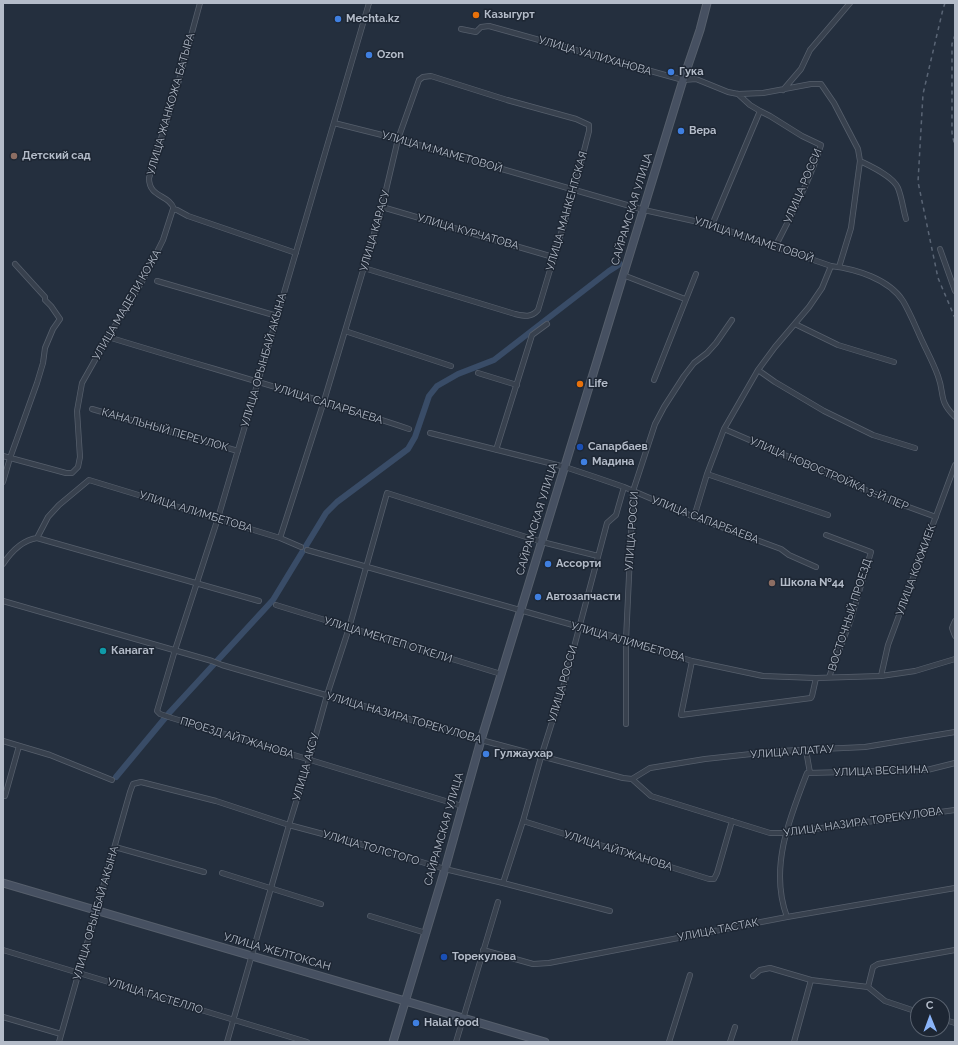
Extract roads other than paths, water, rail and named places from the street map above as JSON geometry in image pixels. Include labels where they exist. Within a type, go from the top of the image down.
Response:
[{"type":"main road","name":"САЙРАМСКАЯ УЛИЦА","points":[[392,1042],[445,870],[481,740],[520,611],[708,3]]},
{"type":"main road","name":"УЛИЦА ЖЕЛТОКСАН","points":[[3,883],[545,1042]]},
{"type":"street","name":"УЛИЦА ЖАНКОЖА БАТЫРА","points":[[174,208],[171,203],[151,189],[148,178],[179,80],[200,3]]},
{"type":"street","name":"УЛИЦА ОРЫНБАЙ АКЫНА","points":[[172,718],[160,714],[157,710],[218,518],[369,3]]},
{"type":"street","points":[[782,90],[801,69],[810,50],[850,3]]},
{"type":"street","name":"УЛИЦА УАЛИХАНОВА","points":[[461,29],[476,32],[481,27],[489,26],[683,80],[696,79],[728,92],[738,94],[763,93],[817,83],[823,86],[834,103],[858,149],[860,161],[852,228],[839,267]]},
{"type":"street","name":"УЛИЦА КАРАСУ","points":[[280,538],[324,401],[364,268],[382,207],[398,139],[419,80],[423,77],[431,76],[506,100],[576,119]]},
{"type":"street","name":"УЛИЦА РОССИ","points":[[738,94],[760,112],[770,116],[802,136],[821,145],[796,206],[776,247]]},
{"type":"street","points":[[712,225],[760,112]]},
{"type":"street","name":"УЛИЦА МАНКЕНТСКАЯ","points":[[364,268],[515,314],[531,316],[538,310],[574,190],[590,128],[585,122],[576,119]]},
{"type":"street","name":"УЛИЦА М.МАМЕТОВОЙ","points":[[334,123],[398,139],[644,210],[712,225],[831,266],[877,278],[890,287],[902,300],[938,376],[943,400],[947,408],[955,417]]},
{"type":"street","points":[[860,161],[894,181],[898,188],[906,219]]},
{"type":"street","name":"УЛИЦА КУРЧАТОВА","points":[[382,207],[553,257]]},
{"type":"street","points":[[174,208],[188,216],[296,253]]},
{"type":"street","name":"УЛИЦА МАДЕЛИ КОЖА","points":[[10,458],[66,473],[72,473],[78,467],[80,457],[77,411],[82,383],[164,240],[171,212],[174,208]]},
{"type":"street","points":[[940,249],[955,290]]},
{"type":"street","points":[[3,482],[37,383],[43,363],[45,348],[53,329],[60,319],[45,300],[45,297],[15,264]]},
{"type":"street","points":[[694,517],[707,474],[724,429],[758,370],[809,307],[822,288],[831,266]]},
{"type":"street","points":[[654,380],[685,298],[696,274]]},
{"type":"street","points":[[623,275],[685,298]]},
{"type":"street","points":[[157,281],[277,316]]},
{"type":"street","name":"УЛИЦА РОССИ","points":[[626,724],[626,640],[633,491],[655,424],[664,407],[694,363],[707,353],[732,320]]},
{"type":"street","points":[[496,450],[532,335],[547,324]]},
{"type":"street","points":[[795,324],[838,345],[894,362]]},
{"type":"street","points":[[345,331],[451,366]]},
{"type":"street","name":"УЛИЦА САПАРБАЕВА","points":[[108,337],[258,383],[324,401],[409,429]]},
{"type":"street","points":[[758,370],[824,412],[873,435],[915,448]]},
{"type":"street","points":[[478,373],[517,385]]},
{"type":"street","name":"КАНАЛЬНЫЙ ПЕРЕУЛОК","points":[[92,409],[238,451]]},
{"type":"street","name":"УЛИЦА НОВОСТРОЙКА 3-Й ПЕР","points":[[724,429],[884,498],[936,517]]},
{"type":"street","name":"УЛИЦА САПАРБАЕВА","points":[[430,433],[565,467],[624,487],[694,517],[781,549],[789,555],[816,567]]},
{"type":"street","points":[[3,456],[10,458]]},
{"type":"street","name":"УЛИЦА КОКЖИЕК","points":[[881,676],[888,645],[955,465]]},
{"type":"street","points":[[707,474],[828,515]]},
{"type":"street","name":"УЛИЦА АЛИМБЕТОВА","points":[[38,538],[48,517],[59,505],[89,480],[218,518],[280,538],[301,547]]},
{"type":"street","name":"УЛИЦА РОССИ","points":[[503,883],[565,681],[607,522],[616,515],[624,487]]},
{"type":"street","name":"УЛИЦА АКСУ","points":[[228,1042],[289,825],[327,695],[349,628],[387,494],[542,542]]},
{"type":"street","name":"ВОСТОЧНЫЙ ПРОЕЗД","points":[[826,536],[871,552],[850,622],[829,677]]},
{"type":"street","points":[[3,564],[10,554],[24,543],[31,539],[38,538],[259,601]]},
{"type":"street","points":[[542,542],[598,556]]},
{"type":"street","name":"УЛИЦА АЛИМБЕТОВА","points":[[307,550],[579,628],[626,640],[692,661],[763,676],[816,678],[881,676],[916,671],[955,659]]},
{"type":"street","name":"УЛИЦА НАЗИРА ТОРЕКУЛОВА","points":[[3,601],[481,740],[632,780],[651,796],[770,833],[785,833],[955,810]]},
{"type":"street","name":"УЛИЦА МЕКТЕП ОТКЕЛИ","points":[[276,605],[501,674]]},
{"type":"street","points":[[955,621],[952,628],[955,636]]},
{"type":"street","points":[[692,661],[681,714],[810,698],[812,696],[816,678]]},
{"type":"street","name":"ПРОЕЗД АЙТЖАНОВА","points":[[172,718],[462,806]]},
{"type":"street","name":"УЛИЦА АЛАТАУ","points":[[632,780],[650,768],[705,759],[779,751],[865,747],[955,732]]},
{"type":"street","points":[[3,741],[50,755],[112,780]]},
{"type":"street","points":[[3,796],[5,796],[19,746]]},
{"type":"street","points":[[787,917],[783,908],[780,884],[781,861],[785,833],[808,773],[806,750]]},
{"type":"street","name":"УЛИЦА ВЕСНИНА","points":[[808,773],[927,770],[955,763]]},
{"type":"street","name":"УЛИЦА ТОЛСТОГО","points":[[133,784],[141,782],[216,801],[289,825],[368,846],[445,870],[503,883],[610,911]]},
{"type":"street","name":"УЛИЦА ОРЫНБАЙ АКЫНА","points":[[59,1042],[133,784]]},
{"type":"street","name":"УЛИЦА АЙТЖАНОВА","points":[[523,821],[709,879],[714,879],[717,874],[732,821]]},
{"type":"street","points":[[115,847],[204,872]]},
{"type":"street","points":[[222,873],[321,904]]},
{"type":"street","name":"УЛИЦА ТАСТАК","points":[[483,950],[529,963],[549,963],[787,917],[955,888]]},
{"type":"street","points":[[456,1042],[498,902]]},
{"type":"street","points":[[370,916],[426,933]]},
{"type":"street","name":"УЛИЦА ГАСТЕЛЛО","points":[[3,950],[307,1042]]},
{"type":"street","points":[[868,987],[870,972],[873,966],[955,950]]},
{"type":"street","points":[[753,976],[760,970],[770,968],[811,980],[868,987],[885,1002],[910,1010]]},
{"type":"street","points":[[669,1042],[690,975]]},
{"type":"street","points":[[794,1042],[811,980]]},
{"type":"street","points":[[3,1017],[61,1034]]},
{"type":"street","points":[[730,1042],[734,1027]]},
{"type":"waterway","points":[[116,777],[170,712],[273,600],[326,513],[337,502],[408,449],[415,437],[429,396],[437,386],[458,374],[494,360],[620,264]]},
{"type":"railway","points":[[945,3],[923,94],[918,182],[938,278],[955,318]]},
{"type":"railway","points":[[955,35],[952,44],[952,133],[955,147]]},
{"type":"place","name":"Казыгурт","points":[[476,15]]},
{"type":"place","name":"Mechta.kz","points":[[338,19]]},
{"type":"place","name":"Ozon","points":[[369,55]]},
{"type":"place","name":"Гука","points":[[671,72]]},
{"type":"place","name":"Вера","points":[[681,131]]},
{"type":"place","name":"Детский сад","points":[[14,156]]},
{"type":"place","name":"Life","points":[[580,384]]},
{"type":"place","name":"Сапарбаев","points":[[580,447]]},
{"type":"place","name":"Мадина","points":[[584,462]]},
{"type":"place","name":"Ассорти","points":[[548,564]]},
{"type":"place","name":"Школа №44","points":[[772,583]]},
{"type":"place","name":"Автозапчасти","points":[[538,597]]},
{"type":"place","name":"Канагат","points":[[103,651]]},
{"type":"place","name":"Гулжаухар","points":[[486,754]]},
{"type":"place","name":"Торекулова","points":[[444,957]]},
{"type":"place","name":"Halal food","points":[[416,1023]]}]
